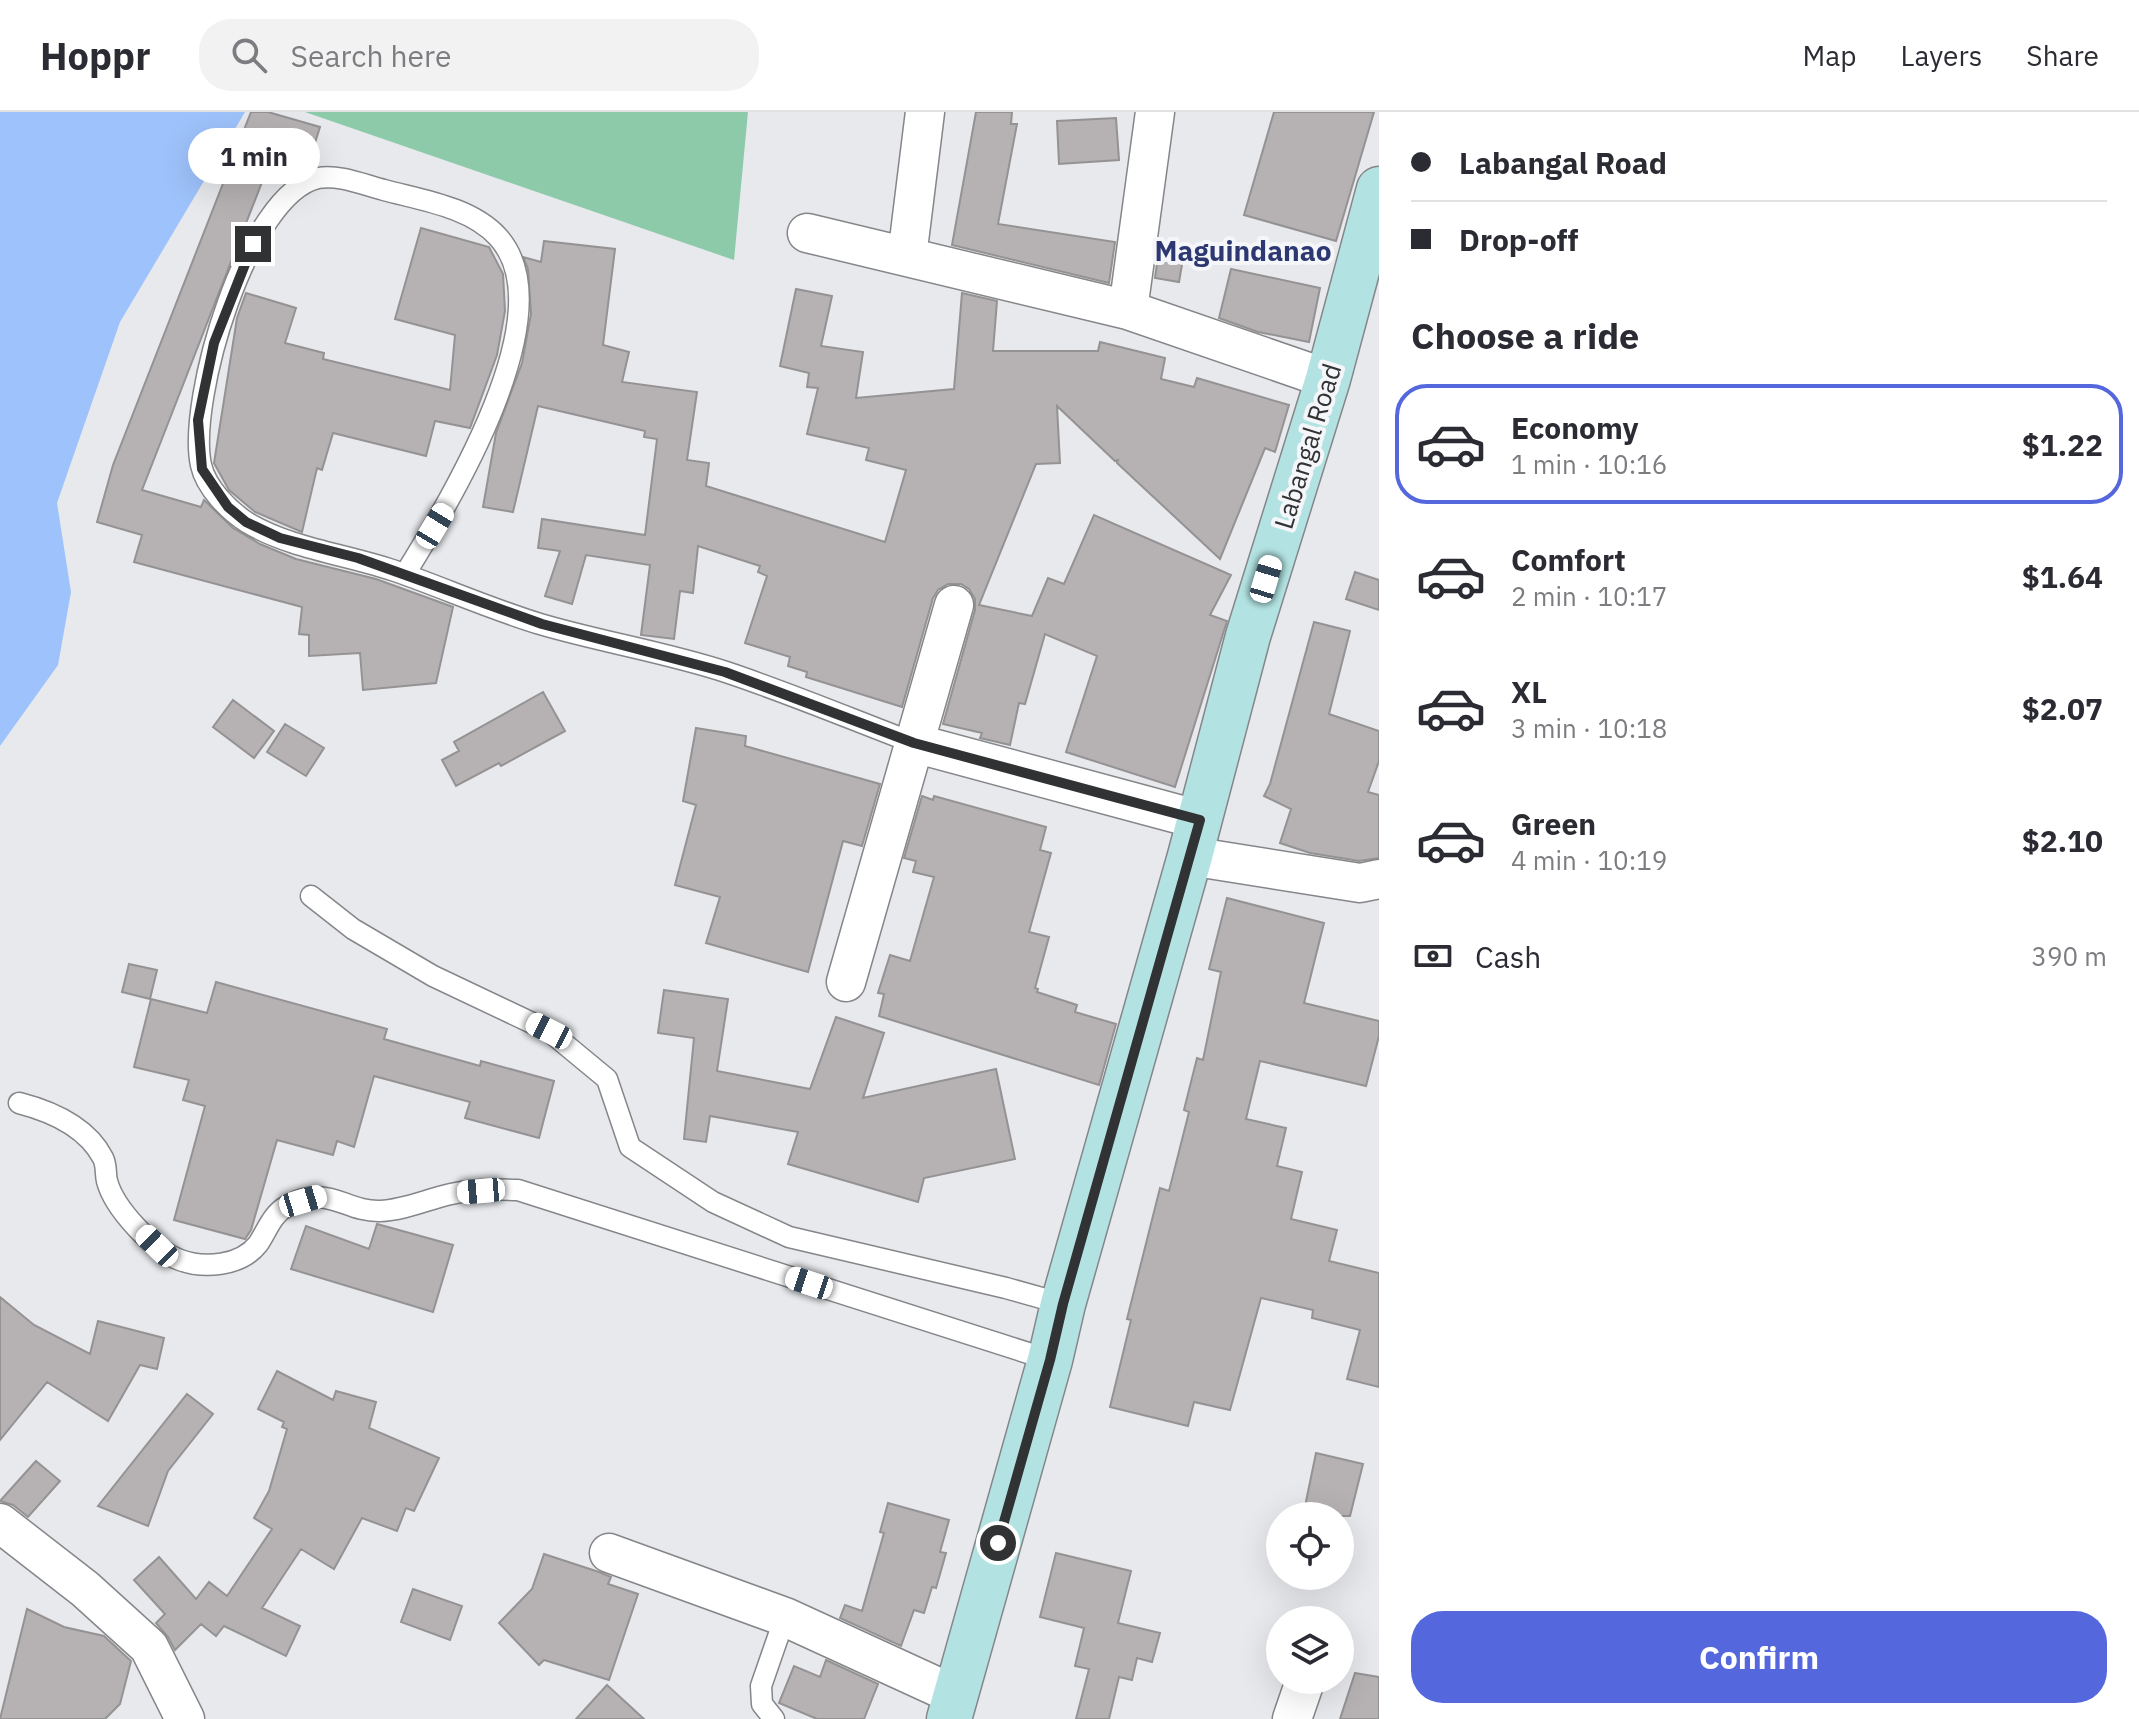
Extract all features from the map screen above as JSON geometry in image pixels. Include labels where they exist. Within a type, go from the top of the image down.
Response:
[{"type":"main road","name":"Labangal Road","points":[[952,1707],[1195,838],[1248,636],[1328,379],[1379,189]]},
{"type":"street","points":[[907,257],[925,112]]},
{"type":"street","points":[[1128,310],[1155,112]]},
{"type":"street","points":[[807,233],[1128,310],[1328,379]]},
{"type":"street","points":[[846,982],[954,605]]},
{"type":"street","points":[[914,743],[1195,838],[1360,883],[1379,879]]},
{"type":"street","points":[[0,1523],[85,1589],[149,1647],[185,1719]]},
{"type":"street","points":[[609,1553],[785,1617],[952,1707]]},
{"type":"lane","points":[[405,574],[446,507],[493,409],[514,340],[519,304],[517,276],[511,255],[498,236],[477,220],[443,206],[340,178],[321,177],[306,183],[274,209],[253,244],[214,343],[198,420],[202,469],[228,507],[246,522],[280,538],[358,558],[542,624],[725,672],[914,743]]},
{"type":"lane","points":[[311,896],[353,929],[433,976],[549,1031],[607,1079],[630,1147],[713,1202],[789,1237],[1063,1304]]},
{"type":"lane","points":[[19,1103],[48,1110],[95,1146],[106,1165],[106,1179],[117,1204],[157,1246],[180,1260],[207,1265],[239,1260],[257,1245],[267,1226],[285,1206],[321,1195],[379,1211],[419,1204],[453,1193],[518,1190],[1050,1360]]},
{"type":"lane","points":[[774,1719],[762,1704],[761,1686],[785,1617]]},
{"type":"green space","points":[[305,112],[748,112],[734,260]]},
{"type":"water","points":[[0,112],[245,112],[120,322],[57,503],[71,592],[58,665],[0,746]]},
{"type":"building","points":[[251,112],[268,112],[320,127],[308,165],[273,154],[142,490],[201,507],[204,500],[233,528],[260,544],[296,559],[376,579],[453,607],[436,683],[363,690],[360,653],[309,656],[309,635],[299,634],[302,607],[134,562],[142,535],[97,522],[113,465]]},
{"type":"building","points":[[976,112],[1012,112],[1011,124],[1017,124],[998,224],[1115,242],[1109,283],[952,245]]},
{"type":"building","points":[[1274,112],[1374,112],[1336,241],[1244,215]]},
{"type":"building","points":[[1116,118],[1119,160],[1059,164],[1057,121]]},
{"type":"building","points":[[421,228],[489,247],[503,274],[505,311],[497,355],[470,428],[435,421],[426,456],[333,433],[322,470],[317,468],[302,532],[255,512],[229,490],[214,463],[237,318],[246,293],[296,308],[285,343],[324,353],[323,359],[450,390],[455,335],[395,319]]},
{"type":"building","points":[[544,241],[615,249],[603,345],[629,352],[622,382],[697,392],[687,460],[709,463],[706,486],[885,542],[906,470],[866,460],[869,448],[807,434],[818,388],[807,387],[809,373],[780,366],[796,289],[832,296],[821,346],[863,352],[856,398],[954,389],[962,293],[997,301],[993,351],[1098,351],[1100,342],[1165,358],[1161,379],[1194,387],[1197,378],[1289,405],[1275,452],[1265,448],[1220,559],[1057,406],[1060,463],[1036,464],[979,605],[1032,616],[1048,578],[1064,584],[1094,515],[1231,575],[1210,615],[1227,621],[1175,787],[1066,752],[1097,656],[1045,634],[1025,704],[1019,703],[1010,745],[980,738],[982,733],[943,724],[975,610],[975,599],[969,589],[961,584],[948,584],[938,590],[933,598],[902,707],[806,677],[807,672],[788,666],[790,657],[745,643],[767,576],[758,572],[760,566],[698,546],[693,593],[680,591],[674,639],[641,635],[650,565],[586,555],[572,604],[545,596],[560,551],[538,548],[542,519],[645,535],[657,439],[644,437],[645,431],[538,406],[513,512],[483,507],[496,433],[522,363],[531,314],[528,269],[523,257],[541,262]]},
{"type":"building","points":[[1159,249],[1184,253],[1179,282],[1155,278]]},
{"type":"building","points":[[1231,269],[1320,288],[1309,342],[1258,332],[1219,318]]},
{"type":"building","points":[[1355,572],[1379,580],[1379,610],[1346,599]]},
{"type":"building","points":[[1314,622],[1350,631],[1329,714],[1379,731],[1379,761],[1368,792],[1379,795],[1379,858],[1359,861],[1310,853],[1280,843],[1291,809],[1264,796],[1270,784]]},
{"type":"building","points":[[543,692],[565,731],[501,766],[499,763],[456,786],[442,760],[459,751],[454,742]]},
{"type":"building","points":[[233,700],[274,731],[254,758],[213,727]]},
{"type":"building","points":[[285,724],[324,748],[306,776],[267,752]]},
{"type":"building","points":[[696,728],[746,736],[745,746],[880,784],[862,846],[843,841],[808,972],[706,943],[720,897],[675,885],[696,805],[683,801]]},
{"type":"building","points":[[922,796],[933,800],[934,796],[1046,827],[1040,850],[1051,853],[1029,932],[1049,937],[1035,988],[1037,992],[1077,1005],[1075,1012],[1116,1024],[1099,1085],[879,1016],[884,994],[878,993],[890,955],[910,961],[934,877],[913,872],[916,861],[904,858]]},
{"type":"building","points":[[1227,898],[1324,923],[1304,1003],[1379,1021],[1379,1036],[1366,1086],[1260,1061],[1246,1119],[1286,1128],[1277,1166],[1302,1172],[1291,1219],[1337,1230],[1329,1261],[1379,1273],[1379,1387],[1347,1379],[1360,1330],[1312,1318],[1313,1310],[1261,1298],[1230,1410],[1194,1402],[1188,1426],[1110,1407],[1131,1320],[1127,1319],[1160,1188],[1169,1191],[1189,1112],[1184,1110],[1197,1058],[1203,1060],[1221,972],[1209,969]]},
{"type":"building","points":[[129,964],[157,970],[150,999],[122,992]]},
{"type":"building","points":[[216,982],[387,1029],[384,1039],[480,1066],[481,1061],[554,1081],[539,1138],[465,1118],[470,1102],[374,1076],[354,1147],[337,1141],[333,1155],[277,1140],[251,1230],[245,1239],[174,1220],[205,1106],[183,1100],[189,1080],[134,1067],[151,999],[207,1013]]},
{"type":"building","points":[[664,990],[728,999],[717,1071],[810,1089],[836,1017],[884,1033],[863,1098],[996,1069],[1015,1159],[924,1178],[918,1202],[788,1164],[798,1132],[710,1116],[706,1142],[684,1139],[694,1038],[658,1033]]},
{"type":"building","points":[[377,1224],[453,1245],[433,1312],[291,1269],[306,1226],[369,1249]]},
{"type":"building","points":[[0,1297],[34,1325],[90,1354],[98,1321],[164,1338],[157,1369],[140,1365],[108,1421],[47,1382],[0,1440]]},
{"type":"building","points":[[277,1371],[333,1400],[336,1391],[376,1402],[369,1428],[439,1458],[414,1511],[406,1508],[397,1531],[362,1518],[334,1569],[301,1549],[262,1608],[300,1626],[286,1656],[224,1626],[216,1636],[201,1624],[175,1650],[156,1623],[165,1614],[134,1580],[159,1557],[196,1599],[209,1582],[227,1596],[272,1529],[254,1518],[269,1491],[287,1429],[282,1427],[284,1422],[258,1409]]},
{"type":"building","points":[[187,1394],[213,1414],[168,1471],[148,1526],[98,1506]]},
{"type":"building","points":[[1316,1453],[1363,1464],[1354,1502],[1306,1502]]},
{"type":"building","points":[[36,1461],[60,1481],[28,1517],[13,1505],[0,1501]]},
{"type":"building","points":[[888,1503],[949,1520],[940,1552],[946,1553],[936,1588],[932,1587],[924,1613],[914,1610],[901,1646],[840,1618],[845,1605],[862,1611],[884,1533],[880,1532]]},
{"type":"building","points":[[1056,1553],[1131,1571],[1118,1623],[1160,1633],[1152,1662],[1137,1658],[1132,1680],[1119,1677],[1109,1719],[1076,1719],[1089,1669],[1075,1666],[1084,1628],[1040,1617]]},
{"type":"building","points":[[544,1554],[611,1577],[608,1584],[638,1594],[609,1680],[544,1660],[539,1665],[499,1623],[532,1589]]},
{"type":"building","points":[[413,1589],[462,1606],[450,1640],[401,1622]]},
{"type":"building","points":[[27,1609],[64,1627],[104,1636],[131,1661],[120,1704],[105,1719],[0,1719]]},
{"type":"building","points":[[826,1660],[878,1684],[864,1719],[817,1719],[779,1703],[794,1666],[820,1677]]},
{"type":"building","points":[[1355,1673],[1379,1677],[1379,1719],[1340,1719],[1348,1694],[1354,1694]]},
{"type":"building","points":[[607,1685],[644,1719],[576,1719]]},
{"type":"district","name":"Maguindanao","points":[[1243,250]]},
{"type":"route","points":[[253,244],[214,343],[198,420],[202,469],[228,507],[246,522],[280,538],[358,558],[542,624],[725,672],[914,743],[1200,820],[998,1543]]}]
